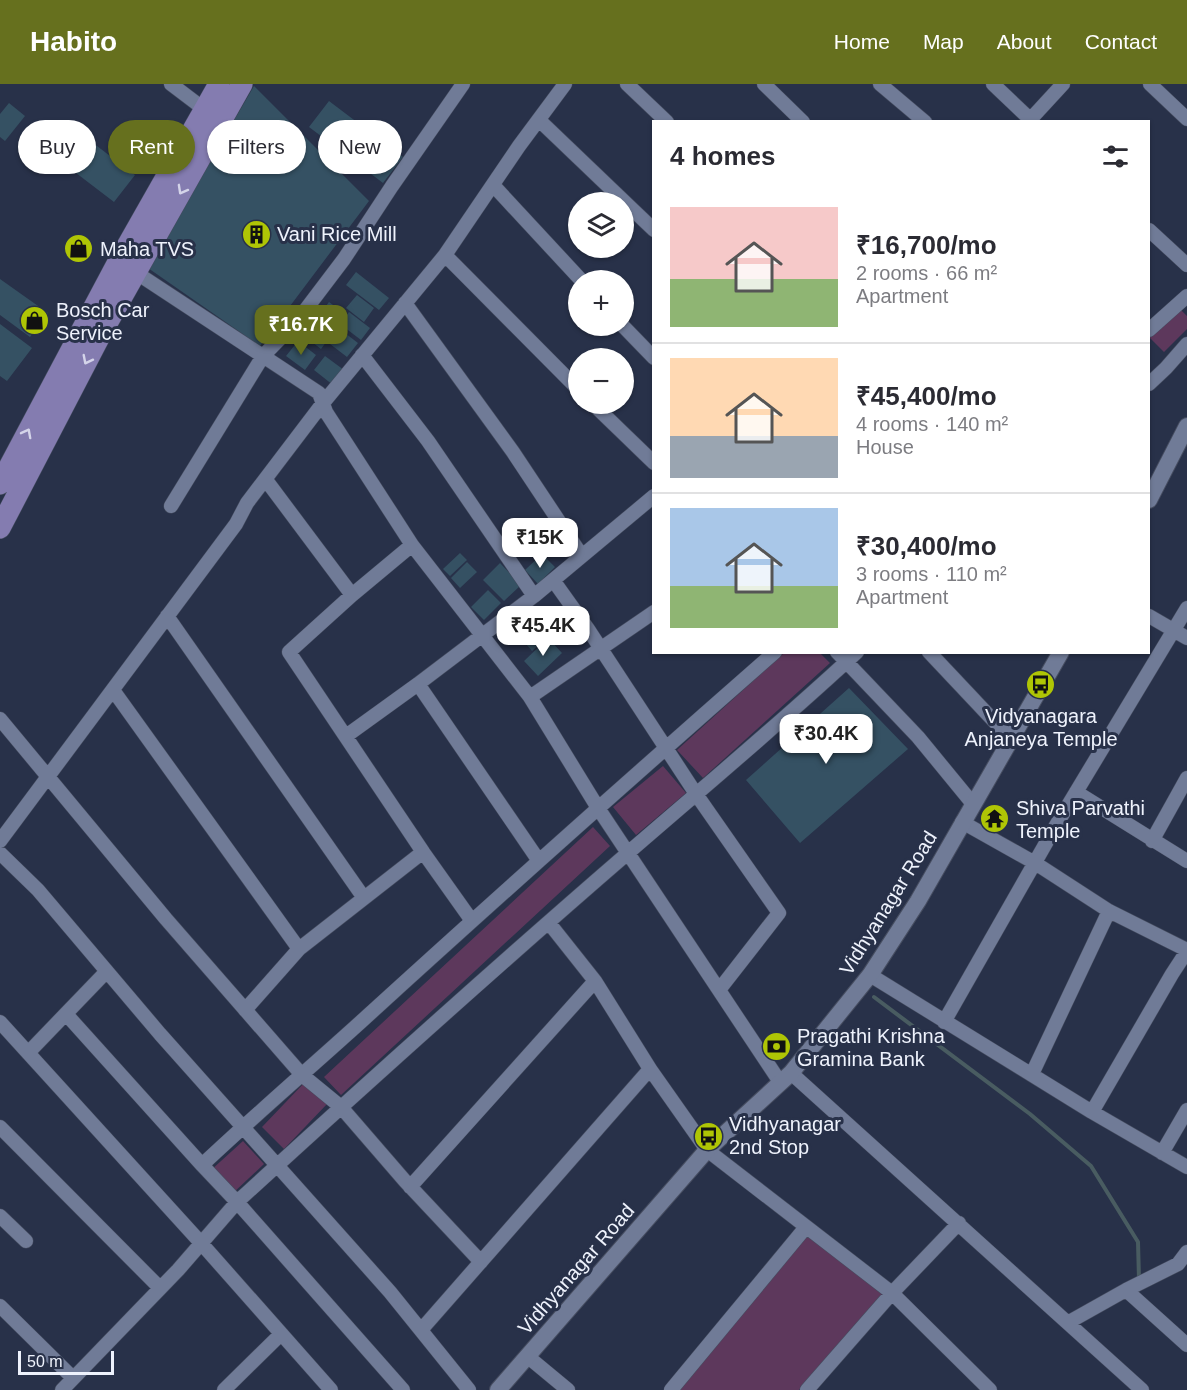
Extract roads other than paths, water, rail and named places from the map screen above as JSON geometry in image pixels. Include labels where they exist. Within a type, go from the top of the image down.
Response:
[{"type":"main road","points":[[2,521],[101,334],[127,267],[204,109],[219,84]]},
{"type":"main road","points":[[0,484],[127,267],[242,84]]},
{"type":"street","points":[[171,84],[204,109]]},
{"type":"street","points":[[171,506],[263,356],[297,321],[344,260],[463,84]]},
{"type":"street","points":[[0,841],[236,524],[247,503],[323,403],[445,255],[565,84]]},
{"type":"street","points":[[627,84],[665,120]]},
{"type":"street","points":[[764,84],[801,120]]},
{"type":"street","points":[[880,84],[923,120]]},
{"type":"street","points":[[993,84],[1029,120]]},
{"type":"street","points":[[1031,120],[1063,84]]},
{"type":"street","points":[[1150,84],[1187,119]]},
{"type":"street","points":[[538,120],[652,228]]},
{"type":"street","points":[[493,185],[572,270]]},
{"type":"street","points":[[1150,231],[1187,265]]},
{"type":"street","points":[[445,255],[568,379]]},
{"type":"street","points":[[127,267],[319,393],[326,412],[412,545],[530,697],[598,808],[719,990],[786,1077],[959,1223],[1142,1390]]},
{"type":"street","points":[[1150,329],[1187,296]]},
{"type":"street","points":[[405,303],[513,452],[582,556]]},
{"type":"street","points":[[633,336],[652,356]]},
{"type":"street","points":[[1150,383],[1187,344]]},
{"type":"street","points":[[362,355],[428,441],[534,596]]},
{"type":"street","points":[[603,414],[652,461]]},
{"type":"street","points":[[1150,498],[1186,429]]},
{"type":"street","points":[[266,480],[352,595]]},
{"type":"street","points":[[346,736],[534,596],[652,498]]},
{"type":"street","points":[[412,545],[352,595],[290,652],[423,852],[472,921]]},
{"type":"street","points":[[553,580],[602,650],[696,794],[779,913],[719,990]]},
{"type":"street","points":[[944,1022],[1076,792],[1187,608]]},
{"type":"street","points":[[530,697],[602,650],[652,613]]},
{"type":"street","points":[[167,616],[364,898]]},
{"type":"street","points":[[1150,617],[1187,638]]},
{"type":"street","points":[[202,1165],[598,808],[773,654]]},
{"type":"street","points":[[931,654],[1010,738]]},
{"type":"street","name":"Vidhyanagar Road","points":[[498,1390],[707,1150],[786,1077],[870,975],[918,900],[1060,654]]},
{"type":"street","points":[[62,1390],[201,1244],[237,1202],[341,1107],[696,794],[841,658],[918,737],[973,804]]},
{"type":"street","points":[[418,684],[539,861]]},
{"type":"street","points":[[113,690],[299,949]]},
{"type":"street","points":[[0,718],[166,919],[302,1075],[341,1107],[410,1187],[481,1262]]},
{"type":"street","points":[[1152,841],[1187,778]]},
{"type":"street","points":[[1076,792],[1187,861]]},
{"type":"street","points":[[962,822],[1035,863],[1109,910],[1187,951],[1092,1112]]},
{"type":"street","points":[[245,1010],[299,949],[423,852]]},
{"type":"street","points":[[0,853],[38,890],[106,972],[276,1167],[390,1292],[469,1390]]},
{"type":"street","points":[[1032,1074],[1109,910]]},
{"type":"street","points":[[549,923],[596,981],[650,1069],[707,1150],[892,1293],[990,1390]]},
{"type":"street","points":[[28,1053],[106,972]]},
{"type":"street","points":[[870,975],[1092,1112],[1187,1167]]},
{"type":"street","points":[[410,1187],[596,981]]},
{"type":"street","points":[[66,1014],[237,1202],[403,1390]]},
{"type":"street","points":[[0,1022],[331,1390]]},
{"type":"street","points":[[421,1330],[650,1069]]},
{"type":"street","points":[[1162,1153],[1187,1110]]},
{"type":"street","points":[[0,1126],[160,1288]]},
{"type":"street","points":[[0,1216],[26,1241]]},
{"type":"street","points":[[807,1390],[892,1293],[959,1223]]},
{"type":"street","points":[[671,1390],[807,1227]]},
{"type":"street","points":[[1069,1322],[1178,1264],[1187,1252]]},
{"type":"street","points":[[1126,1290],[1187,1346]]},
{"type":"street","points":[[0,1306],[73,1378]]},
{"type":"street","points":[[224,1390],[280,1334]]},
{"type":"street","points":[[527,1356],[568,1390]]},
{"type":"waterway","points":[[874,997],[1030,1114],[1091,1166],[1138,1242],[1139,1279]]},
{"type":"place","name":"Vani Rice Mill","points":[[256,234]]},
{"type":"place","name":"Maha TVS","points":[[79,249]]},
{"type":"place","name":"Bosch Car Service","points":[[35,321]]},
{"type":"place","name":"Vidyanagara Anjaneya Temple","points":[[1041,685]]},
{"type":"place","name":"Shiva Parvathi Temple","points":[[995,819]]},
{"type":"place","name":"Pragathi Krishna Gramina Bank","points":[[776,1047]]},
{"type":"place","name":"Vidhyanagar 2nd Stop","points":[[708,1136]]}]
